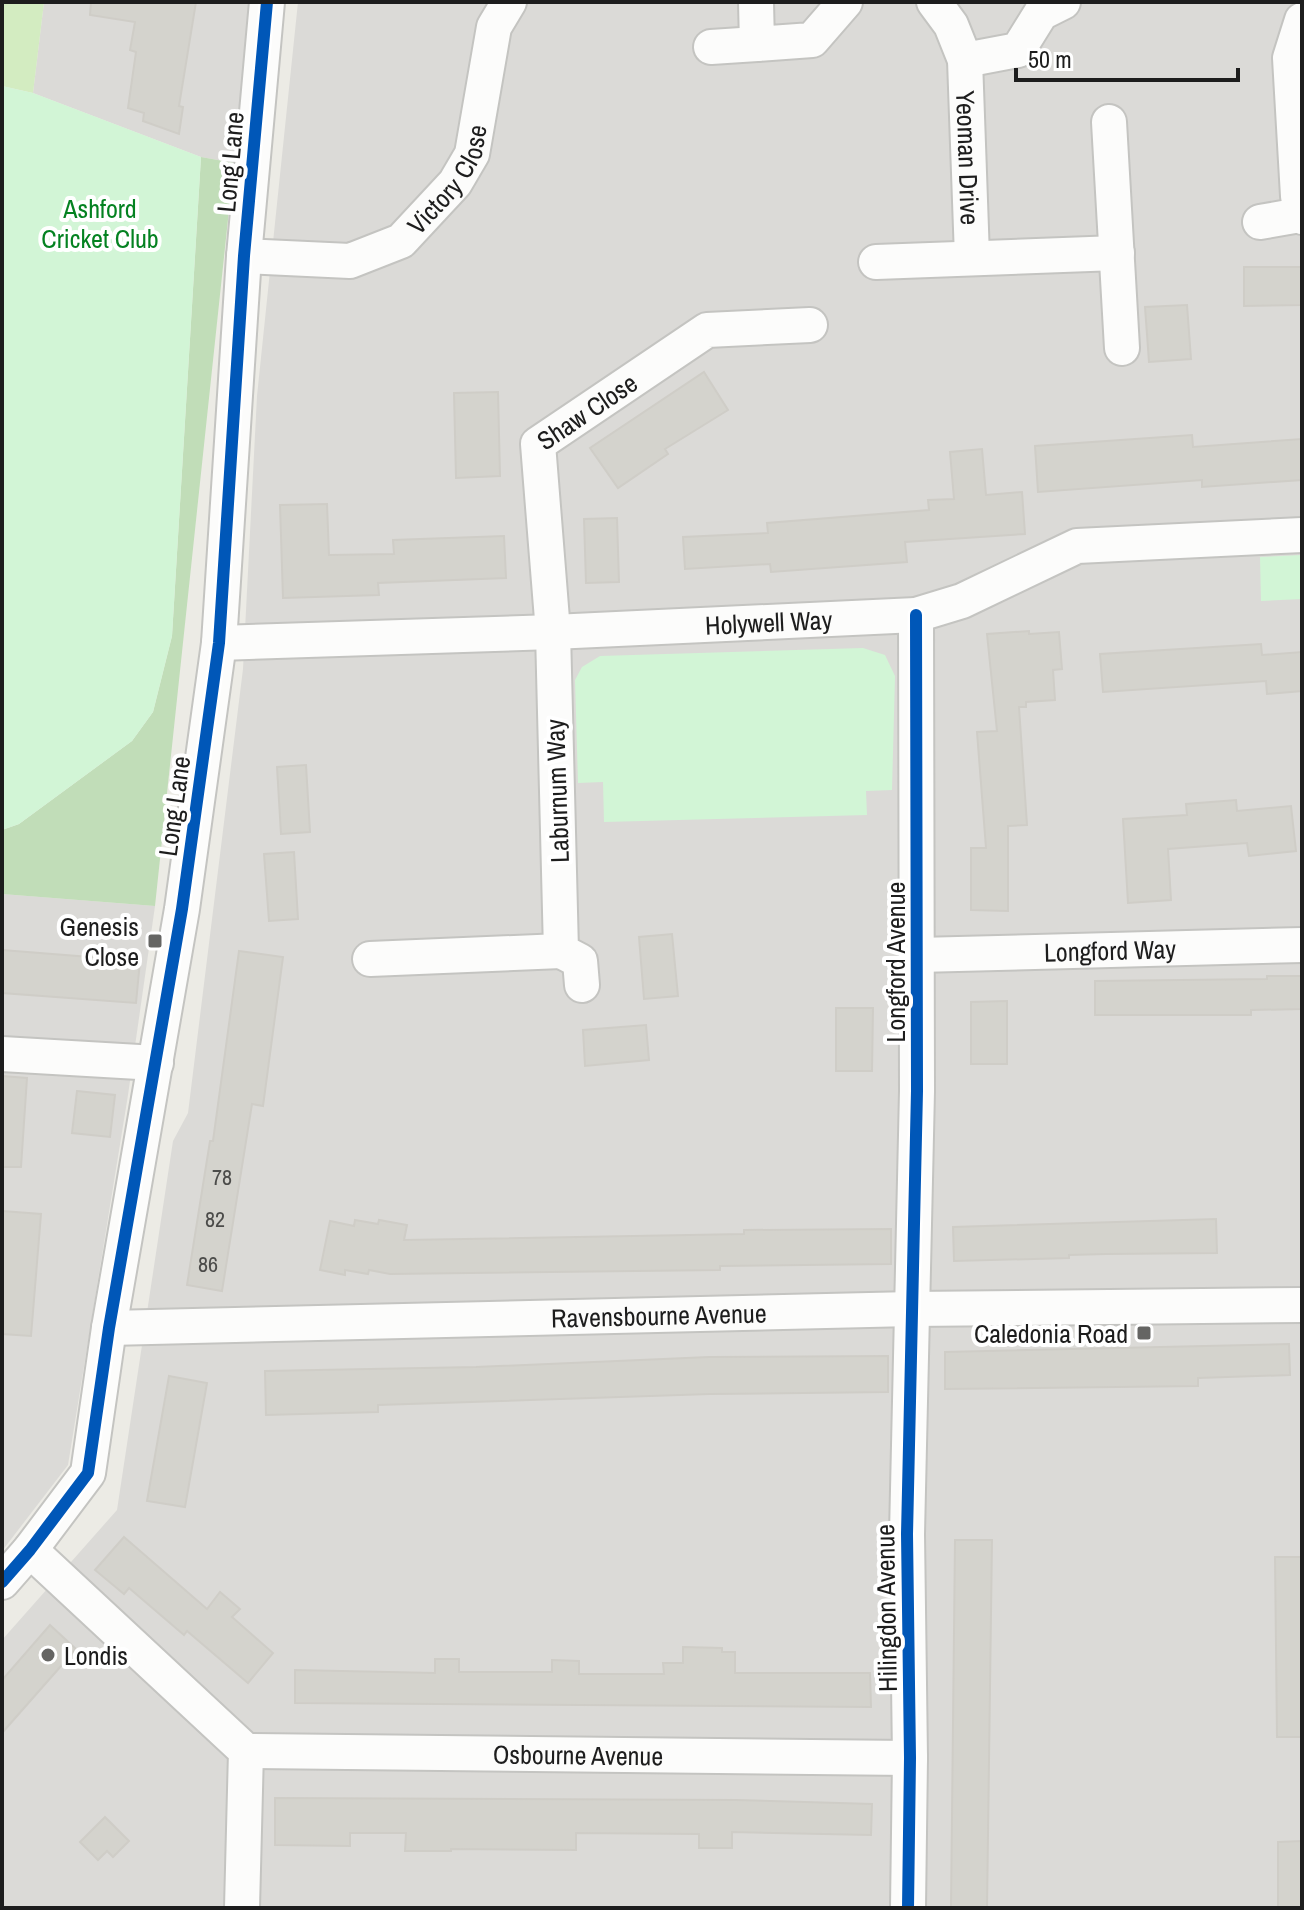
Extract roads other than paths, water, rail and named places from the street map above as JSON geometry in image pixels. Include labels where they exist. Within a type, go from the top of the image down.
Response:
[{"type":"street","name":"Long Lane","points":[[2,1582],[88,1473],[109,1328],[182,909],[219,643],[244,256],[267,2]]},
{"type":"street","name":"Victory Close","points":[[244,256],[350,261],[401,241],[455,183],[472,154],[494,27],[509,2]]},
{"type":"street","points":[[756,2],[757,44]]},
{"type":"street","points":[[711,47],[812,40],[845,2]]},
{"type":"street","name":"Yeoman Drive","points":[[934,2],[951,25],[965,60],[972,257]]},
{"type":"street","name":"Yeoman Drive","points":[[965,60],[1018,50],[1041,13],[1063,2]]},
{"type":"street","points":[[1260,222],[1301,216],[1290,58],[1302,20]]},
{"type":"street","points":[[1109,122],[1122,348]]},
{"type":"street","name":"Yeoman Drive","points":[[876,262],[1117,253]]},
{"type":"street","name":"Shaw Close","points":[[553,632],[538,444],[707,330],[810,325]]},
{"type":"street","name":"Holywell Way","points":[[219,643],[553,632],[916,615],[962,601],[1077,546],[1302,535]]},
{"type":"street","name":"Longford Avenue","points":[[912,1309],[918,955],[916,615]]},
{"type":"street","name":"Laburnum Way","points":[[553,632],[561,951]]},
{"type":"street","name":"Longford Way","points":[[918,955],[1302,945]]},
{"type":"street","points":[[370,959],[561,951],[580,961],[582,985]]},
{"type":"street","points":[[2,1054],[156,1063]]},
{"type":"street","name":"Ravensbourne Avenue","points":[[109,1328],[912,1309],[1302,1305]]},
{"type":"street","name":"Hilingdon Avenue","points":[[908,1908],[910,1758],[907,1534],[912,1309]]},
{"type":"street","points":[[30,1550],[246,1751],[242,1908]]},
{"type":"street","name":"Osbourne Avenue","points":[[246,1751],[910,1758]]},
{"type":"place","name":"Genesis Close","points":[[155,941]]},
{"type":"place","name":"Caledonia Road","points":[[1144,1333]]},
{"type":"place","name":"Londis","points":[[48,1655]]},
{"type":"park label","name":"Ashford Cricket Club","points":[[100,223]]}]
